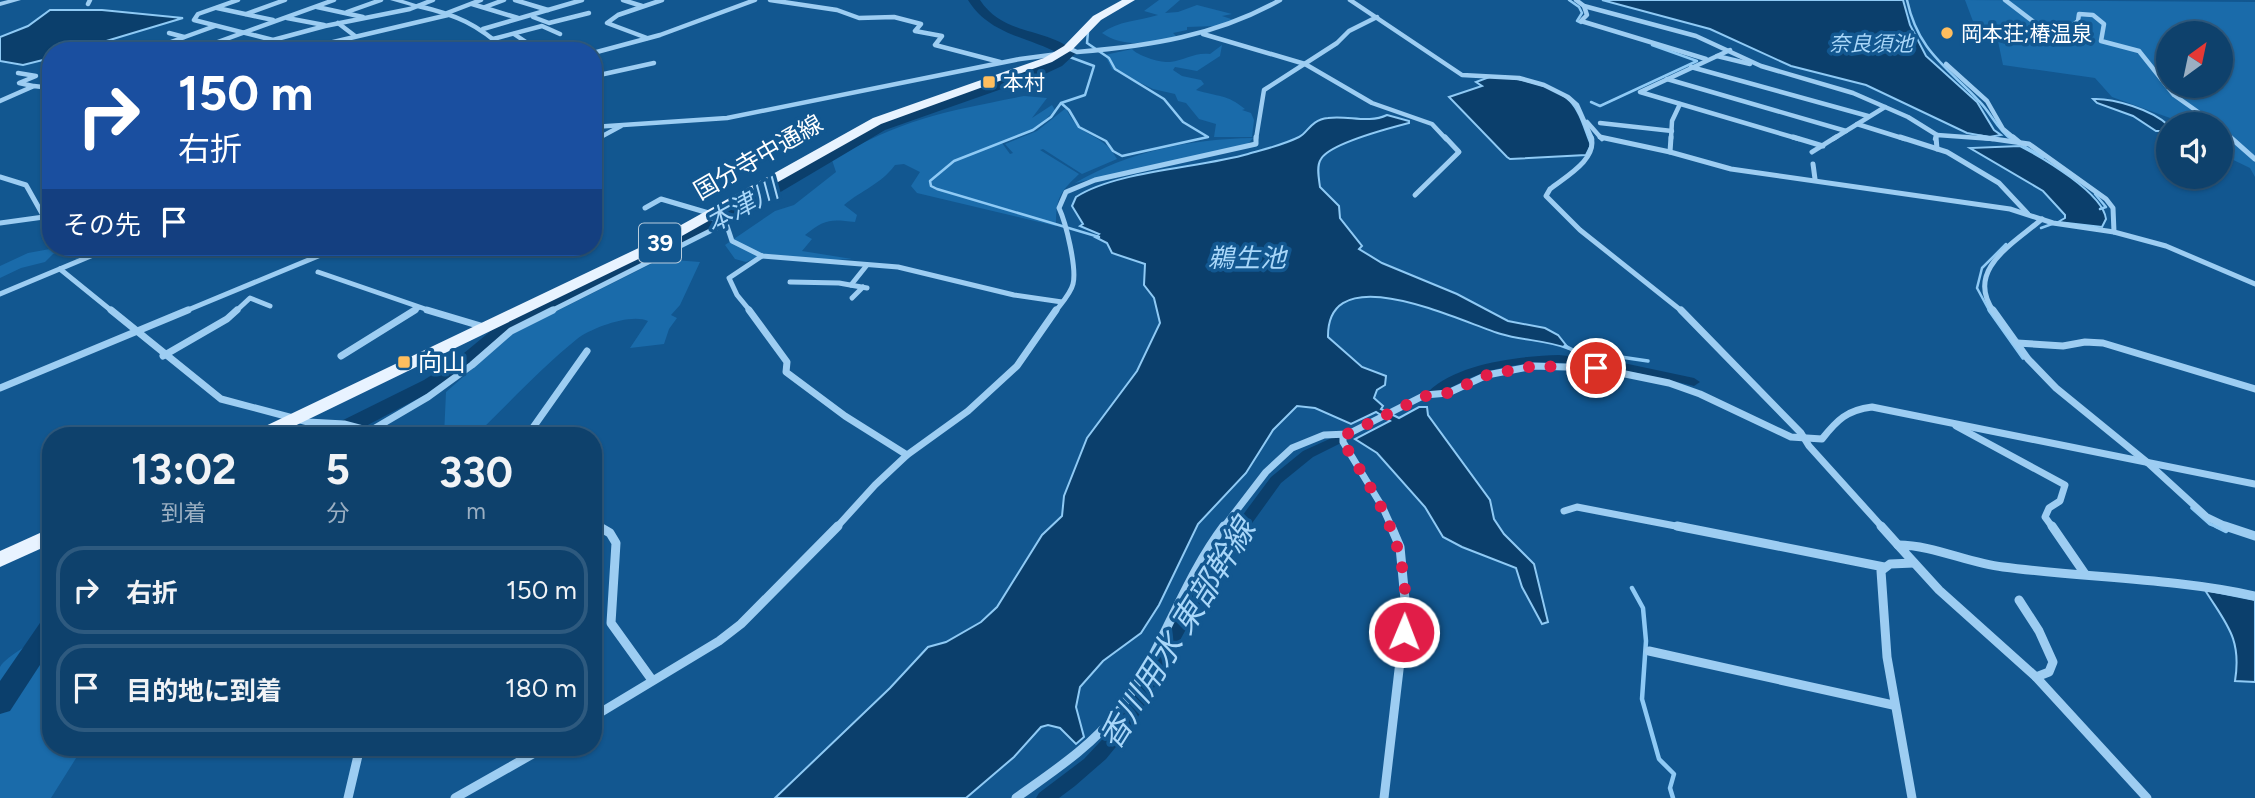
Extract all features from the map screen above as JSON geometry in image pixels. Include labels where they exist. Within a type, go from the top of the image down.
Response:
[{"type":"main road","name":"国分寺中通線","points":[[278,427],[652,247],[717,219],[877,121],[1030,68],[1064,51],[1093,21],[1130,0]]},
{"type":"main road","points":[[0,560],[42,539]]},
{"type":"street","points":[[0,4],[16,0]]},
{"type":"street","points":[[238,0],[198,14],[194,20],[273,40],[418,6],[433,0]]},
{"type":"street","points":[[246,14],[285,0]]},
{"type":"street","points":[[217,42],[334,0]]},
{"type":"street","points":[[346,13],[381,0]]},
{"type":"street","points":[[394,0],[447,14],[482,29],[496,41]]},
{"type":"street","points":[[331,42],[447,14],[481,0]]},
{"type":"street","points":[[484,7],[503,0]]},
{"type":"street","points":[[515,0],[549,11]]},
{"type":"street","points":[[565,0],[574,3]]},
{"type":"street","points":[[482,29],[582,0]]},
{"type":"street","points":[[647,38],[607,23],[618,15],[662,0]]},
{"type":"street","points":[[602,50],[628,46],[755,0]]},
{"type":"street","points":[[770,0],[837,10],[859,18],[894,17],[914,21],[921,24],[915,31],[942,36],[935,45],[1002,63]]},
{"type":"street","points":[[602,126],[727,118],[1064,51],[1160,44],[1236,24],[1280,0]]},
{"type":"street","points":[[1350,0],[1462,75],[1511,76],[1554,89],[1573,100],[1593,142],[1592,153],[1550,189],[1546,196],[1580,230],[1679,308],[1805,440],[1939,590],[2035,677],[2147,798]]},
{"type":"street","points":[[1576,0],[1584,6],[1696,36],[1761,66]]},
{"type":"street","points":[[2005,0],[2058,38],[2070,37],[2067,30],[2078,21],[2079,15],[2091,14],[2100,18],[2104,24],[2101,40],[2133,48],[2143,54],[2174,95],[2198,112]]},
{"type":"street","points":[[627,1],[643,6]]},
{"type":"street","points":[[472,4],[520,19]]},
{"type":"street","points":[[1584,6],[1587,15],[1581,21],[1706,59]]},
{"type":"street","points":[[316,7],[365,18]]},
{"type":"street","points":[[216,8],[276,21]]},
{"type":"street","points":[[532,16],[549,23],[589,13]]},
{"type":"street","points":[[287,17],[325,26]]},
{"type":"street","points":[[602,711],[719,641],[741,624],[816,551],[906,455],[968,411],[1017,366],[1073,286],[1067,227],[1060,204],[1066,192],[1078,186],[1256,144],[1264,90],[1349,31],[1377,18]]},
{"type":"street","points":[[338,23],[355,36]]},
{"type":"street","points":[[171,42],[215,26]]},
{"type":"street","points":[[491,42],[542,26],[560,34]]},
{"type":"street","points":[[169,33],[185,37]]},
{"type":"street","points":[[514,34],[526,42]]},
{"type":"street","points":[[1203,34],[1305,64],[1372,103],[1432,124],[1457,148],[1457,156],[1415,195]]},
{"type":"street","points":[[1730,50],[1640,92],[1823,146]]},
{"type":"street","points":[[1716,55],[1842,89],[1885,107],[1937,135],[1970,136],[2029,144],[2106,199],[2113,208],[2114,232]]},
{"type":"street","points":[[602,73],[654,63]]},
{"type":"street","points":[[1946,64],[1987,101],[2003,129],[2020,142]]},
{"type":"street","points":[[1691,67],[1868,116]]},
{"type":"street","points":[[18,74],[36,76],[19,83],[42,87]]},
{"type":"street","points":[[1666,79],[1846,131]]},
{"type":"street","points":[[1,100],[34,86]]},
{"type":"street","points":[[1670,152],[1672,121],[1680,104]]},
{"type":"street","points":[[1812,152],[1885,107]]},
{"type":"street","points":[[1583,120],[1602,139],[1670,152],[1715,167],[1815,179],[2028,214],[2114,232],[2166,246],[2255,284]]},
{"type":"street","points":[[1600,122],[1672,131]]},
{"type":"street","points":[[1857,124],[1937,149],[1999,183],[2028,214]]},
{"type":"street","points":[[602,136],[622,125]]},
{"type":"street","points":[[1937,135],[1937,149]]},
{"type":"street","points":[[2233,140],[2255,159]]},
{"type":"street","points":[[1813,164],[1815,179]]},
{"type":"street","points":[[0,177],[26,185],[42,209]]},
{"type":"street","points":[[645,208],[661,199],[717,219],[733,241],[762,256],[924,272],[1014,295],[1062,302]]},
{"type":"street","points":[[0,229],[4,223],[42,217]]},
{"type":"street","points":[[377,427],[428,397],[472,365],[511,331],[717,219]]},
{"type":"street","points":[[2042,219],[1987,268],[1983,285],[1987,303],[2028,359],[2056,388],[2148,463],[2207,517],[2220,525],[2255,536]]},
{"type":"street","points":[[0,294],[91,256]]},
{"type":"street","points":[[0,388],[318,256]]},
{"type":"street","points":[[762,256],[729,278],[732,293],[758,321],[786,362],[786,372],[845,416],[906,455]]},
{"type":"street","points":[[851,285],[867,265]]},
{"type":"street","points":[[60,269],[137,330],[163,356],[220,399],[267,409],[294,419],[357,427]]},
{"type":"street","points":[[318,272],[418,308],[474,322],[484,328]]},
{"type":"street","points":[[790,282],[865,287],[852,298]]},
{"type":"street","points":[[163,356],[227,319],[250,298],[270,306]]},
{"type":"street","points":[[341,356],[418,308]]},
{"type":"street","points":[[2017,343],[2063,346],[2085,342],[2103,343],[2255,389]]},
{"type":"street","points":[[533,427],[587,351]]},
{"type":"street","points":[[1016,798],[1084,748],[1117,713],[1139,680],[1205,552],[1266,472],[1293,448],[1324,435],[1345,435],[1425,396],[1448,393],[1505,370],[1566,365],[1596,368],[1680,387],[1777,431],[1805,440],[1822,439],[1838,416],[1852,409],[1872,407],[2255,484]]},
{"type":"street","points":[[1948,421],[2065,485],[2060,501],[2049,508],[2045,517],[2085,574]]},
{"type":"street","points":[[1345,435],[1343,442],[1383,508],[1400,548],[1406,610],[1384,798]]},
{"type":"street","points":[[1564,510],[1577,507],[1884,567]]},
{"type":"street","points":[[602,529],[610,533],[616,544],[611,623],[652,680]]},
{"type":"street","points":[[1898,544],[1915,545],[2000,567],[2209,586],[2255,596]]},
{"type":"street","points":[[1912,798],[1893,705],[1881,613],[1881,571],[1890,564],[1914,563]]},
{"type":"street","points":[[2019,600],[2039,631],[2053,662],[2049,672],[2035,677]]},
{"type":"street","points":[[1649,651],[1893,705]]},
{"type":"street","points":[[348,798],[358,756]]},
{"type":"street","points":[[455,798],[529,756]]},
{"type":"shaded area","points":[[1159,0],[1180,0],[1165,13],[1178,12],[1197,5],[1232,14],[1222,16],[1234,20],[1216,26],[1187,27],[1187,30],[1173,33],[1178,38],[1148,42],[1129,43],[1102,33],[1121,24],[1158,15],[1144,11]]},
{"type":"shaded area","points":[[1965,0],[2255,2],[2255,177],[2250,168],[2233,160],[2233,112],[2156,113],[2112,97],[2095,78],[2003,65],[1995,27],[1974,24]]},
{"type":"shaded area","points":[[1222,45],[1220,56],[1197,71],[1175,67],[1173,70],[1182,76],[1201,80],[1204,84],[1196,90],[1227,98],[1245,109],[1242,110],[1251,113],[1254,120],[1252,137],[1214,137],[1216,124],[1199,119],[1186,103],[1178,101],[1175,94],[1153,89],[1112,69],[1105,55],[1132,49],[1150,58],[1170,62],[1210,54]]},
{"type":"shaded area","points":[[1024,96],[1047,98],[1032,118],[1052,105],[1055,110],[1035,130],[1002,143],[1010,154],[1013,153],[1005,144],[1037,131],[1066,108],[1078,126],[1104,143],[1117,159],[1082,174],[1043,149],[1040,150],[1079,174],[1060,197],[1056,226],[917,193],[911,186],[920,172],[904,164],[895,165],[890,172],[844,205],[857,215],[855,222],[828,221],[805,235],[812,239],[802,251],[852,259],[828,260],[764,254],[746,262],[735,259],[725,245],[775,211],[794,205],[836,172],[832,160],[857,146],[925,118]]},
{"type":"shaded area","points":[[1253,138],[1248,144],[1075,183],[1117,163],[1161,149],[1206,141]]},
{"type":"shaded area","points":[[42,250],[42,256],[51,256],[45,262],[21,268],[0,278],[0,266],[28,253]]},
{"type":"shaded area","points":[[661,259],[700,262],[680,305],[671,315],[677,318],[669,329],[664,344],[630,348],[648,321],[641,319],[622,320],[601,326],[583,335],[564,350],[484,427],[444,427],[446,392],[513,333]]},
{"type":"shaded area","points":[[42,635],[42,756],[77,756],[51,798],[0,798],[0,667]]},
{"type":"water","name":"奈良須池","points":[[1602,0],[1903,0],[1910,25],[1926,56],[1977,102],[1994,130],[2001,135],[1989,137],[1967,133],[1866,85],[1791,66],[1710,29]]},
{"type":"water","points":[[50,10],[102,10],[183,18],[103,42],[42,42],[42,60],[23,65],[0,61],[0,37],[28,26]]},
{"type":"water","points":[[1492,76],[1544,86],[1570,101],[1591,145],[1586,155],[1507,157],[1449,97],[1482,86],[1476,82]]},
{"type":"water","points":[[2093,99],[2143,110],[2156,117],[2156,131],[2133,116],[2097,103]]},
{"type":"water","name":"鵜生池","points":[[1387,115],[1409,123],[1336,147],[1321,159],[1319,165],[1320,187],[1339,206],[1340,218],[1362,246],[1359,249],[1382,263],[1457,294],[1508,321],[1545,328],[1558,335],[1569,349],[1501,334],[1400,300],[1372,297],[1349,300],[1334,313],[1328,337],[1362,367],[1386,376],[1385,385],[1377,390],[1374,398],[1383,406],[1381,409],[1399,418],[1419,407],[1427,407],[1428,415],[1490,500],[1494,519],[1504,534],[1534,564],[1548,622],[1542,624],[1522,587],[1516,568],[1443,537],[1425,507],[1377,453],[1355,439],[1390,421],[1376,412],[1351,424],[1315,408],[1297,406],[1273,430],[1246,473],[1198,524],[1159,605],[1141,633],[1103,661],[1080,687],[1076,707],[1084,737],[1076,744],[1060,728],[1048,725],[1041,727],[1014,757],[966,798],[775,798],[890,688],[928,647],[946,642],[981,622],[997,607],[1042,535],[1062,516],[1064,496],[1087,438],[1137,371],[1160,323],[1154,298],[1144,285],[1145,264],[1112,253],[1107,243],[1095,237],[1099,234],[1080,226],[1083,224],[1072,206],[1076,197],[1113,181],[1228,159],[1274,147],[1299,137],[1322,119],[1373,119]]},
{"type":"water","points":[[2020,146],[2070,177],[2095,198],[2106,219],[2102,227],[2058,222],[2065,218],[2065,215],[2043,191],[1970,148]]},
{"type":"water","points":[[2205,590],[2255,600],[2255,682],[2235,681],[2237,666],[2234,642],[2226,622]]},
{"type":"waterway","name":"本津川","points":[[347,427],[431,384],[465,362],[505,329],[729,215],[880,127],[1042,70],[1069,53],[1003,27],[981,11],[974,0]]},
{"type":"waterway","points":[[1569,0],[1579,7],[1582,13],[1577,21],[1581,23]]},
{"type":"waterway","points":[[1907,0],[1912,18],[1926,45],[2011,139]]},
{"type":"waterway","points":[[1061,103],[1069,110],[1079,127],[1106,141],[1113,151],[1122,156],[1208,137],[1183,122],[1164,99],[1115,69],[1109,58],[1087,43],[1088,32]]},
{"type":"waterway","points":[[1591,102],[1600,106],[1697,61],[1652,45]]},
{"type":"waterway","points":[[1061,103],[1085,95],[1094,66],[1067,56]]},
{"type":"waterway","points":[[1061,103],[1051,117],[1033,130],[954,161],[930,181],[931,186],[1099,237]]},
{"type":"waterway","points":[[2022,145],[2043,157]]},
{"type":"waterway","points":[[2095,194],[2106,207],[2100,209]]},
{"type":"waterway","points":[[2041,228],[2052,224]]},
{"type":"waterway","points":[[1990,312],[1977,288],[1982,268],[2006,244]]},
{"type":"waterway","points":[[1989,310],[2023,358]]},
{"type":"waterway","points":[[1565,346],[1573,350],[1648,361]]},
{"type":"waterway","name":"香川用水 東部幹線","points":[[1435,391],[1479,370],[1532,359],[1587,361],[1694,382]]},
{"type":"waterway","name":"香川用水 東部幹線","points":[[1045,798],[1090,764],[1127,721],[1213,566],[1276,480],[1308,454],[1336,440]]},
{"type":"waterway","points":[[2192,508],[2210,524],[2220,528]]},
{"type":"waterway","points":[[2216,526],[2220,528]]},
{"type":"waterway","points":[[2220,528],[2226,531]]},
{"type":"waterway","points":[[1632,588],[1643,608],[1646,641],[1642,699],[1659,759],[1674,774],[1670,788],[1673,798]]},
{"type":"waterway","name":"本津川","points":[[0,703],[42,640]]},
{"type":"place","name":"岡本荘;椿温泉","points":[[1947,33]]},
{"type":"place","name":"本村","points":[[989,82]]},
{"type":"place","name":"向山","points":[[404,362]]},
{"type":"route","points":[[1404,632],[1406,610],[1400,548],[1393,527],[1343,442],[1343,436],[1425,396],[1448,393],[1505,370],[1566,365],[1596,368]]}]
